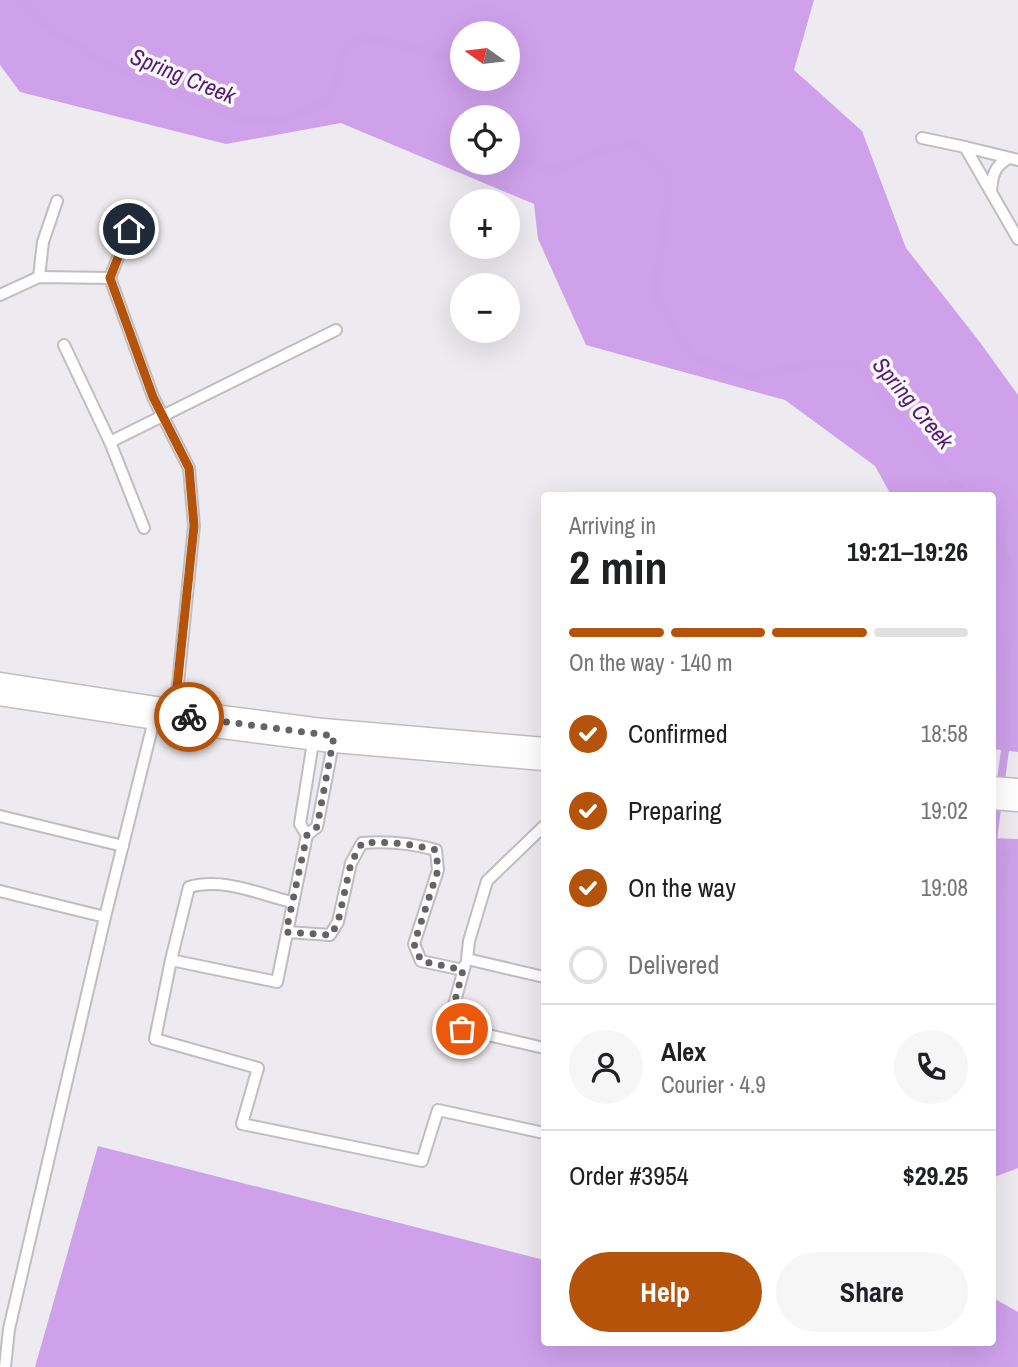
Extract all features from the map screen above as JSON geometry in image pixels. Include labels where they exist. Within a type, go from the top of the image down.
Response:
[{"type":"street","points":[[0,689],[324,735],[541,754]]},
{"type":"street","points":[[996,793],[1018,795]]},
{"type":"lane","points":[[922,138],[1013,159]]},
{"type":"lane","points":[[965,147],[1018,239]]},
{"type":"lane","points":[[991,192],[994,171],[1000,163],[1013,159]]},
{"type":"lane","points":[[40,277],[43,242],[57,201]]},
{"type":"lane","points":[[1007,219],[1018,212]]},
{"type":"lane","points":[[5,1367],[12,1316],[105,917],[123,846],[165,714],[194,526],[189,468],[153,397],[110,278],[129,229]]},
{"type":"lane","points":[[0,295],[40,277],[110,278]]},
{"type":"lane","points":[[110,442],[336,330]]},
{"type":"lane","points":[[64,345],[110,442],[144,528]]},
{"type":"lane","points":[[307,835],[300,824],[324,735]]},
{"type":"lane","points":[[171,960],[277,982],[307,835],[317,827],[324,735]]},
{"type":"lane","points":[[0,816],[123,846]]},
{"type":"lane","points":[[541,829],[486,881],[451,1016],[462,1029],[541,1047]]},
{"type":"lane","points":[[286,932],[331,935],[338,922],[351,863],[362,843],[381,841],[419,846],[436,850],[438,870],[414,944],[421,961],[463,970]]},
{"type":"lane","points":[[292,902],[221,884],[202,883],[188,887],[171,960],[155,1039],[258,1068],[242,1124],[422,1161],[438,1110],[541,1132]]},
{"type":"lane","points":[[0,891],[105,917]]},
{"type":"lane","points":[[467,959],[541,976]]},
{"type":"shaded area","points":[[0,0],[814,0],[794,70],[862,131],[906,248],[1018,395],[1018,752],[996,749],[996,492],[889,492],[875,466],[785,400],[586,345],[538,239],[534,204],[520,198],[520,189],[498,189],[465,175],[520,175],[520,105],[450,105],[450,169],[341,123],[226,144],[20,92],[0,65]]},
{"type":"shaded area","points":[[996,838],[1018,839],[1018,1168],[996,1176]]},
{"type":"shaded area","points":[[996,850],[1010,853],[996,918]]},
{"type":"shaded area","points":[[98,1146],[541,1259],[541,1346],[996,1346],[996,1300],[1018,1312],[1018,1367],[35,1367]]},
{"type":"shaded area","points":[[954,1346],[981,1346],[974,1367],[950,1367]]},
{"type":"waterway","name":"Spring Creek","points":[[21,0],[44,24],[106,65],[242,120],[279,122],[324,103],[337,81],[344,48],[363,37],[450,57],[469,105]]},
{"type":"waterway","name":"Spring Creek","points":[[520,160],[552,171],[603,150],[635,144],[668,176],[665,229],[654,294],[692,356],[750,376],[811,364],[855,364],[963,492]]},
{"type":"waterway","name":"Spring Creek","points":[[996,541],[1009,563],[1012,613],[1005,677],[1007,735],[1000,788]]},
{"type":"waterway","name":"Spring Creek","points":[[996,816],[998,800]]},
{"type":"way so far","points":[[189,717],[334,736],[317,827],[307,835],[286,932],[331,935],[338,922],[351,863],[362,843],[381,841],[436,850],[438,870],[414,944],[421,961],[463,970],[451,1016],[462,1029]]},
{"type":"route","points":[[129,229],[110,278],[153,397],[189,468],[194,526],[174,716],[189,717]]}]
